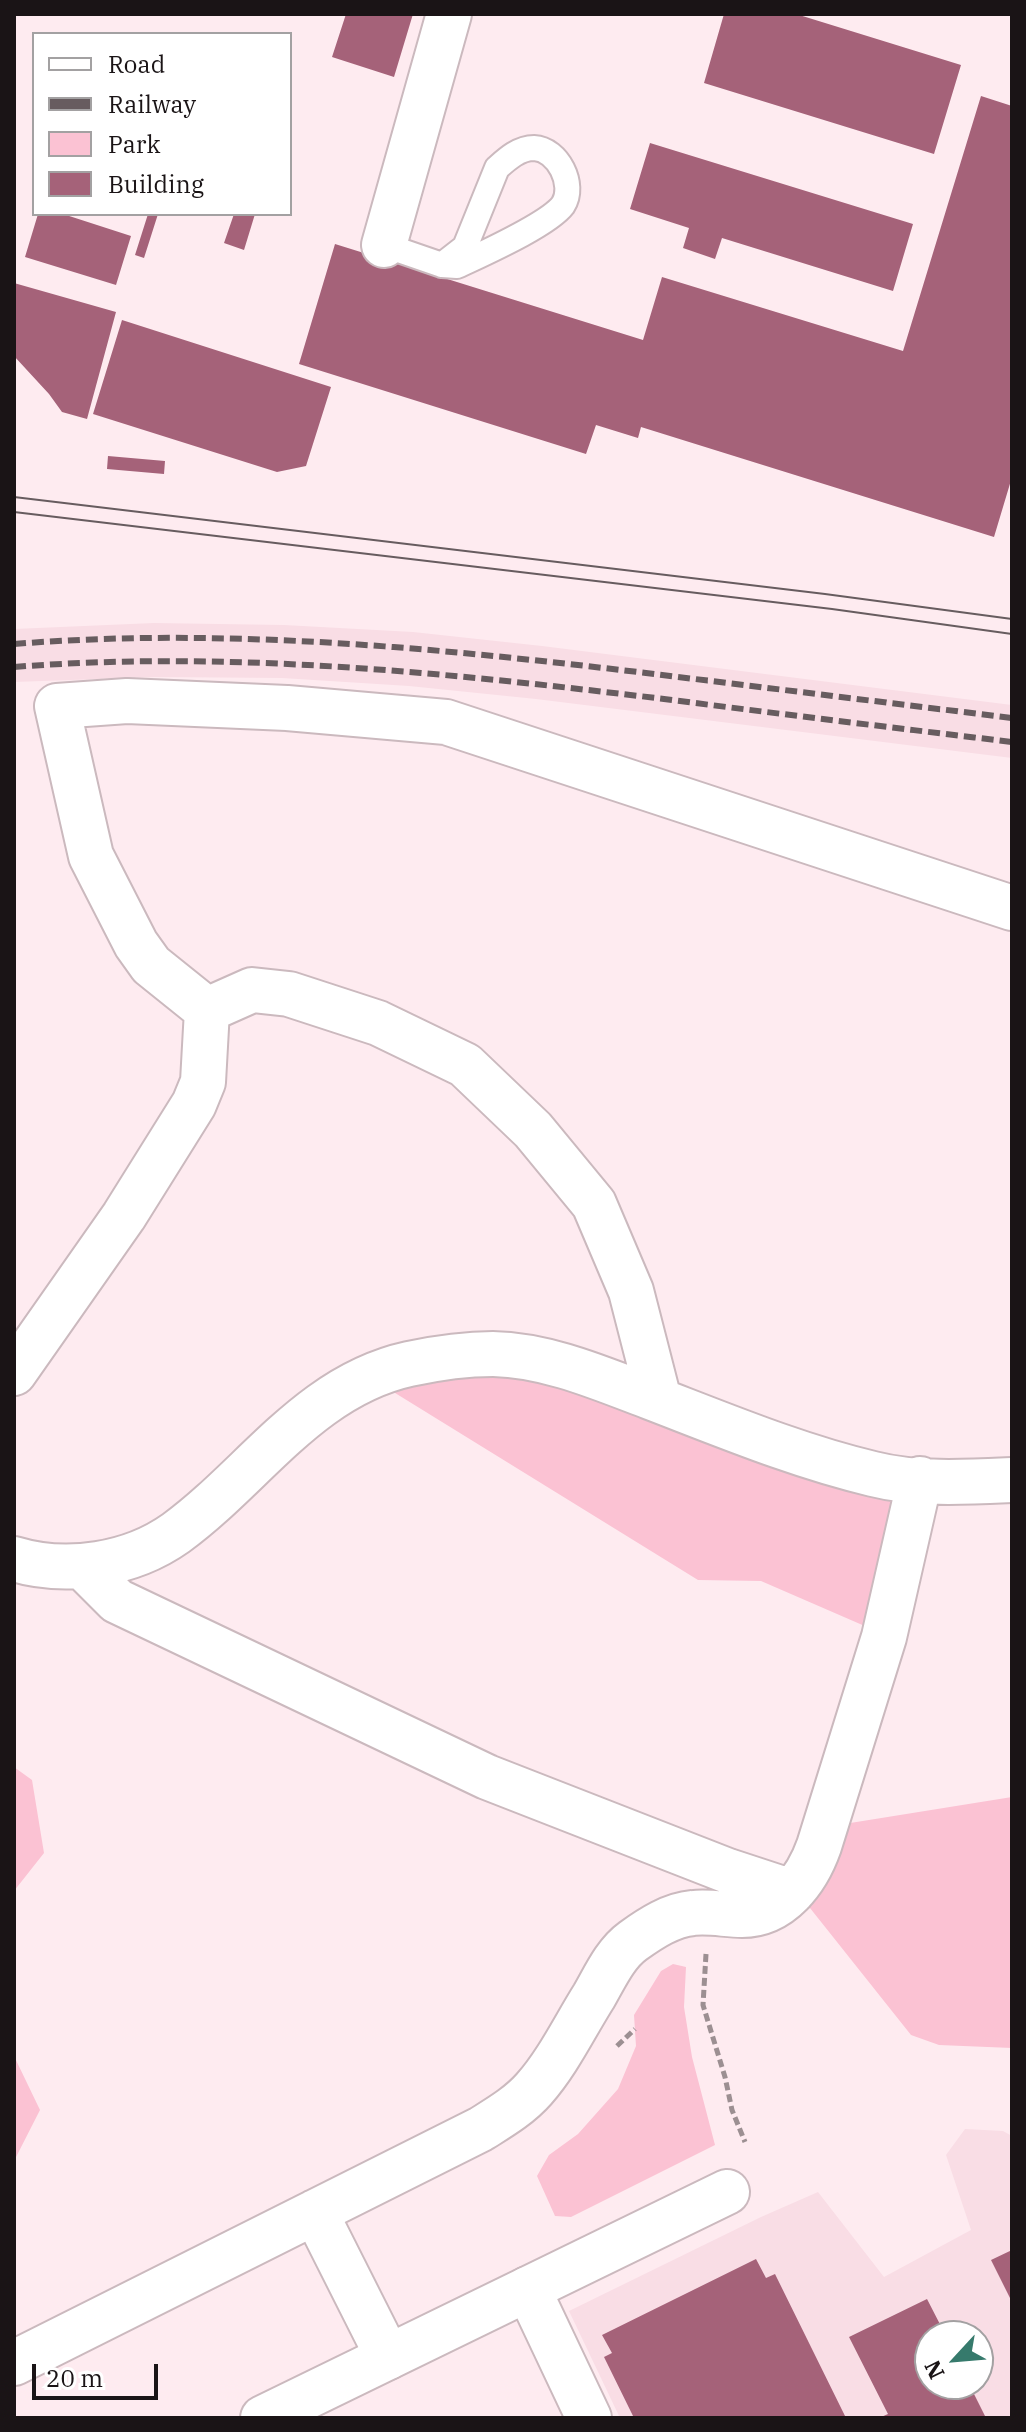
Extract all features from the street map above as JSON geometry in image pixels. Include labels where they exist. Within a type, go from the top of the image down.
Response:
[{"type":"street","points":[[384,245],[449,14]]},
{"type":"street","points":[[207,1010],[151,965],[136,944],[91,856],[57,706],[127,701],[287,708],[446,722],[1012,908]]},
{"type":"street","points":[[207,1010],[252,990],[289,994],[378,1023],[465,1065],[533,1130],[594,1204],[631,1291],[659,1400]]},
{"type":"street","points":[[14,1373],[124,1216],[194,1104],[203,1082],[207,1010]]},
{"type":"street","points":[[14,1559],[50,1566],[82,1566],[115,1561],[145,1550],[174,1535],[321,1404],[361,1381],[404,1365],[449,1356],[495,1354],[540,1360],[585,1372],[799,1453],[876,1475],[956,1483],[1012,1480]]},
{"type":"street","points":[[14,2363],[481,2129],[510,2111],[535,2088],[626,1947],[673,1918],[692,1913],[761,1913],[778,1905],[792,1892],[816,1855],[884,1637],[920,1479]]},
{"type":"street","points":[[82,1566],[117,1601],[487,1777],[629,1834],[792,1892]]},
{"type":"street","points":[[263,2418],[727,2192]]},
{"type":"street","points":[[315,2212],[388,2357]]},
{"type":"street","points":[[528,2289],[589,2418]]},
{"type":"lane","points":[[384,245],[442,265],[457,266],[550,218],[564,203],[568,190],[558,163],[535,148],[520,151],[507,159],[497,168],[465,247],[442,265]]},
{"type":"path","points":[[712,1912],[705,1956],[703,2005],[732,2110],[745,2142]]},
{"type":"shaded area","points":[[154,623],[284,625],[413,632],[1012,705],[1012,758],[409,686],[282,678],[155,677],[14,682],[14,629]]},
{"type":"shaded area","points":[[965,2129],[1003,2131],[1012,2136],[1012,2418],[620,2418],[569,2311],[818,2192],[884,2277],[971,2230],[946,2155]]},
{"type":"green space","points":[[451,1372],[538,1375],[906,1494],[867,1627],[761,1581],[698,1580],[387,1388]]},
{"type":"green space","points":[[14,1767],[32,1780],[44,1853],[14,1891]]},
{"type":"green space","points":[[1012,1797],[1012,2048],[939,2045],[911,2035],[806,1903],[844,1824]]},
{"type":"green space","points":[[673,1964],[686,1967],[684,2007],[692,2057],[715,2145],[571,2217],[555,2216],[537,2176],[549,2155],[578,2134],[618,2089],[636,2046],[634,2015],[661,1971]]},
{"type":"green space","points":[[14,2056],[40,2110],[14,2161]]},
{"type":"building","points":[[346,14],[413,14],[394,77],[332,57]]},
{"type":"building","points":[[724,14],[796,14],[961,65],[934,154],[704,83]]},
{"type":"building","points":[[981,96],[1012,106],[1012,477],[994,537],[641,427],[638,438],[596,425],[586,454],[299,364],[335,244],[643,340],[662,277],[903,351]]},
{"type":"building","points":[[650,143],[913,224],[893,291],[722,238],[715,259],[683,248],[689,228],[630,209]]},
{"type":"building","points":[[37,216],[69,216],[131,236],[116,285],[25,257]]},
{"type":"building","points":[[147,216],[157,216],[144,258],[135,255]]},
{"type":"building","points":[[233,216],[254,216],[244,250],[224,243]]},
{"type":"building","points":[[14,283],[116,312],[87,419],[62,412],[14,356]]},
{"type":"building","points":[[122,320],[331,387],[306,466],[277,472],[93,414]]},
{"type":"building","points":[[108,456],[165,461],[164,474],[107,469]]},
{"type":"building","points":[[1012,2250],[1012,2302],[991,2260]]},
{"type":"building","points":[[756,2259],[766,2278],[775,2274],[846,2418],[634,2418],[604,2357],[612,2353],[602,2335]]},
{"type":"building","points":[[927,2299],[938,2320],[914,2320],[914,2400],[977,2400],[986,2418],[879,2418],[888,2414],[849,2337]]},
{"type":"tram line","points":[[14,497],[1012,619]]},
{"type":"tram line","points":[[14,512],[832,609],[1012,634]]},
{"type":"railway","points":[[14,644],[172,638],[410,648],[1012,718]]},
{"type":"railway","points":[[14,667],[177,661],[421,673],[583,689],[1012,742]]}]
